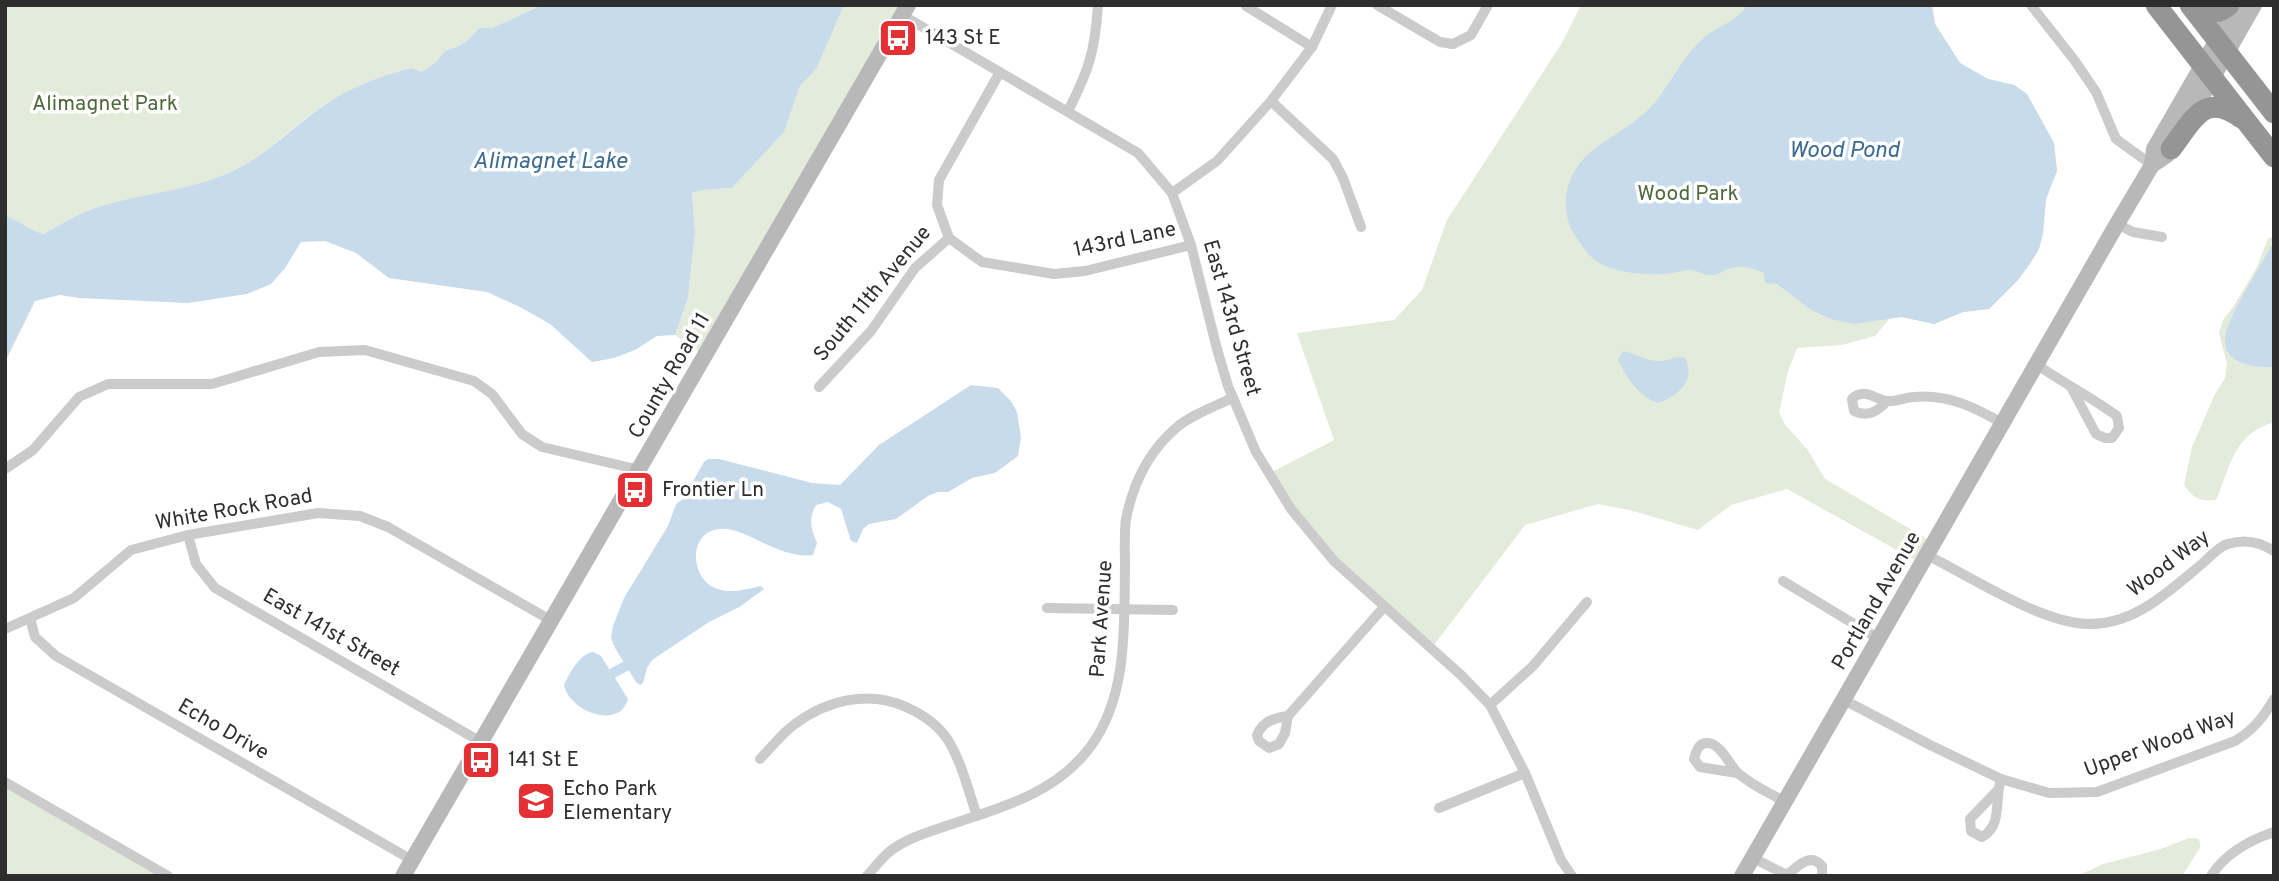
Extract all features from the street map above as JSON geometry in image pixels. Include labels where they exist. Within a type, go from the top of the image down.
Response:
[{"type":"highway","points":[[2156,5],[2274,157]]},
{"type":"highway","points":[[2192,5],[2215,13],[2222,12],[2229,5]]},
{"type":"highway","points":[[2192,5],[2274,113]]},
{"type":"highway","points":[[2171,149],[2199,112],[2207,108],[2215,106],[2227,109],[2249,125]]},
{"type":"street","points":[[1068,111],[1086,77],[1095,44],[1098,5]]},
{"type":"street","points":[[1172,193],[1217,161],[1271,101],[1312,47],[1332,5]]},
{"type":"street","points":[[1377,5],[1440,42],[1453,44],[1471,35],[1488,5]]},
{"type":"street","points":[[2031,5],[2096,92],[2116,139],[2152,165]]},
{"type":"street","name":"Portland Avenue","points":[[2222,47],[2237,5]]},
{"type":"street","name":"Portland Avenue","points":[[1742,876],[2152,165],[2154,149],[2222,47],[2254,5]]},
{"type":"street","points":[[1246,6],[1312,47]]},
{"type":"street","name":"East 143rd Street","points":[[905,10],[1000,72],[1138,153],[1172,193],[1191,245],[1232,398],[1256,452],[1292,509],[1334,561],[1462,676],[1490,705],[1525,774],[1561,860],[1572,876]]},
{"type":"street","name":"County Road 11","points":[[403,876],[905,10]]},
{"type":"street","name":"Portland Avenue","points":[[2152,165],[2171,149],[2208,71]]},
{"type":"street","name":"South 11th Avenue","points":[[819,387],[871,331],[915,268],[949,238],[937,205],[940,180],[1000,72]]},
{"type":"street","points":[[1271,101],[1333,159],[1343,178],[1360,227]]},
{"type":"street","points":[[2117,224],[2133,232],[2162,237]]},
{"type":"street","name":"143rd Lane","points":[[949,238],[982,262],[1054,274],[1085,271],[1191,245]]},
{"type":"street","points":[[5,468],[33,450],[79,397],[108,384],[212,384],[319,352],[365,350],[474,381],[492,394],[522,434],[542,447],[640,470]]},
{"type":"street","points":[[2036,364],[2090,396],[2117,416],[2119,428],[2112,438],[2096,434],[2071,387]]},
{"type":"street","points":[[1887,401],[1939,397],[1967,404],[2002,423]]},
{"type":"street","name":"Park Avenue","points":[[867,876],[889,852],[918,835],[1022,800],[1046,788],[1072,768],[1092,745],[1108,714],[1118,684],[1124,609],[1126,520],[1141,471],[1157,447],[1178,426],[1232,398]]},
{"type":"street","name":"White Rock Road","points":[[5,629],[74,598],[131,550],[188,535],[318,513],[359,516],[388,527],[552,621]]},
{"type":"street","name":"East 141st Street","points":[[188,535],[196,564],[215,588],[481,741]]},
{"type":"street","name":"Wood Way","points":[[1927,555],[2045,616],[2067,623],[2091,625],[2120,620],[2147,609],[2226,544],[2247,540],[2271,549],[2274,535]]},
{"type":"street","points":[[1783,581],[1879,639]]},
{"type":"street","points":[[1490,705],[1533,666],[1587,602]]},
{"type":"street","points":[[1288,716],[1384,607]]},
{"type":"street","points":[[1047,608],[1173,610]]},
{"type":"street","name":"Echo Drive","points":[[30,618],[36,637],[56,656],[412,860]]},
{"type":"street","points":[[760,759],[794,724],[828,705],[859,697],[892,700],[923,714],[946,737],[958,759],[977,816]]},
{"type":"street","name":"Upper Wood Way","points":[[1844,699],[2001,779],[2049,793],[2097,792],[2235,741],[2252,731],[2274,699]]},
{"type":"street","points":[[1737,773],[1785,802]]},
{"type":"street","points":[[1439,808],[1525,774]]},
{"type":"street","points":[[1997,791],[2001,779]]},
{"type":"street","points":[[5,782],[168,876]]},
{"type":"street","points":[[2211,876],[2230,855],[2274,832]]},
{"type":"street","points":[[1753,858],[1788,875],[1805,861],[1816,860],[1822,866],[1822,876]]},
{"type":"green space","name":"Alimagnet Park","points":[[5,5],[542,5],[492,28],[479,28],[459,46],[445,51],[422,73],[411,68],[340,95],[251,161],[226,174],[180,189],[94,208],[43,234],[5,216]]},
{"type":"green space","points":[[844,5],[908,5],[706,356],[675,335],[688,298],[695,232],[692,193],[732,188],[784,132],[800,86],[817,68]]},
{"type":"green space","name":"Wood Park","points":[[1581,5],[1932,5],[1935,24],[1960,63],[1988,79],[2014,85],[2027,94],[2054,143],[2057,171],[2046,199],[2043,233],[2039,249],[2018,280],[1989,309],[1963,312],[1934,324],[1902,317],[1890,318],[1875,336],[1842,345],[1797,348],[1788,371],[1779,412],[1785,425],[1807,449],[1825,479],[1934,543],[1922,564],[1787,489],[1731,505],[1698,530],[1598,504],[1525,525],[1431,649],[1334,561],[1270,473],[1334,440],[1297,333],[1394,320],[1422,290],[1447,220],[1562,43]]},
{"type":"green space","points":[[2274,237],[2274,422],[2260,427],[2242,443],[2235,453],[2216,500],[2201,500],[2184,485],[2192,447],[2215,394],[2225,378],[2227,364],[2219,333],[2223,320],[2257,267],[2268,238]]},
{"type":"green space","points":[[5,782],[156,869],[152,876],[5,876]]},
{"type":"green space","points":[[2189,838],[2197,838],[2200,848],[2182,876],[2077,876],[2103,864],[2161,849]]},
{"type":"water","name":"Alimagnet Lake","points":[[542,5],[844,5],[817,68],[800,86],[784,132],[732,188],[692,193],[695,232],[688,298],[675,335],[657,336],[635,350],[592,362],[550,324],[487,292],[389,278],[356,253],[325,241],[301,242],[271,284],[247,294],[188,303],[60,295],[35,301],[5,362],[5,216],[43,234],[93,209],[194,185],[224,175],[262,153],[320,108],[352,89],[411,68],[422,72],[435,63],[445,51],[469,39],[479,28],[492,28]]},
{"type":"water","name":"Wood Pond","points":[[1747,5],[1932,5],[1935,24],[1960,63],[1988,79],[2014,85],[2027,94],[2054,143],[2057,171],[2046,199],[2039,249],[2018,280],[1989,309],[1963,312],[1934,324],[1902,317],[1854,324],[1831,319],[1811,310],[1777,284],[1765,283],[1764,273],[1751,268],[1733,268],[1712,275],[1692,270],[1639,274],[1605,266],[1587,252],[1571,228],[1566,210],[1570,180],[1578,167],[1597,146],[1647,111],[1701,40],[1732,20]]},
{"type":"water","points":[[2271,246],[2274,246],[2274,367],[2258,367],[2242,363],[2229,354],[2225,338],[2238,305]]},
{"type":"water","points":[[1623,351],[1657,361],[1685,358],[1689,373],[1684,386],[1658,403],[1651,400],[1639,391],[1625,373],[1618,360]]},
{"type":"water","points":[[971,385],[998,388],[1011,401],[1017,412],[1021,438],[1018,456],[995,473],[972,478],[948,492],[928,496],[896,519],[869,524],[863,529],[857,543],[851,541],[841,509],[828,502],[816,505],[811,519],[817,543],[813,555],[787,553],[729,529],[709,532],[697,547],[696,557],[702,577],[718,589],[729,591],[761,586],[764,589],[652,660],[643,683],[640,685],[636,682],[615,648],[611,638],[613,626],[624,598],[668,526],[676,504],[683,499],[704,462],[708,459],[719,459],[812,483],[840,485],[879,445]]},
{"type":"water","points":[[593,652],[601,656],[628,699],[623,709],[615,714],[594,714],[584,709],[575,703],[564,685],[579,660]]},
{"type":"waterway","points":[[613,673],[626,666]]},
{"type":"place","name":"143 St E","points":[[898,38]]},
{"type":"place","name":"Frontier Ln","points":[[635,490]]},
{"type":"place","name":"141 St E","points":[[481,760]]},
{"type":"place","name":"Echo Park Elementary","points":[[536,801]]}]
